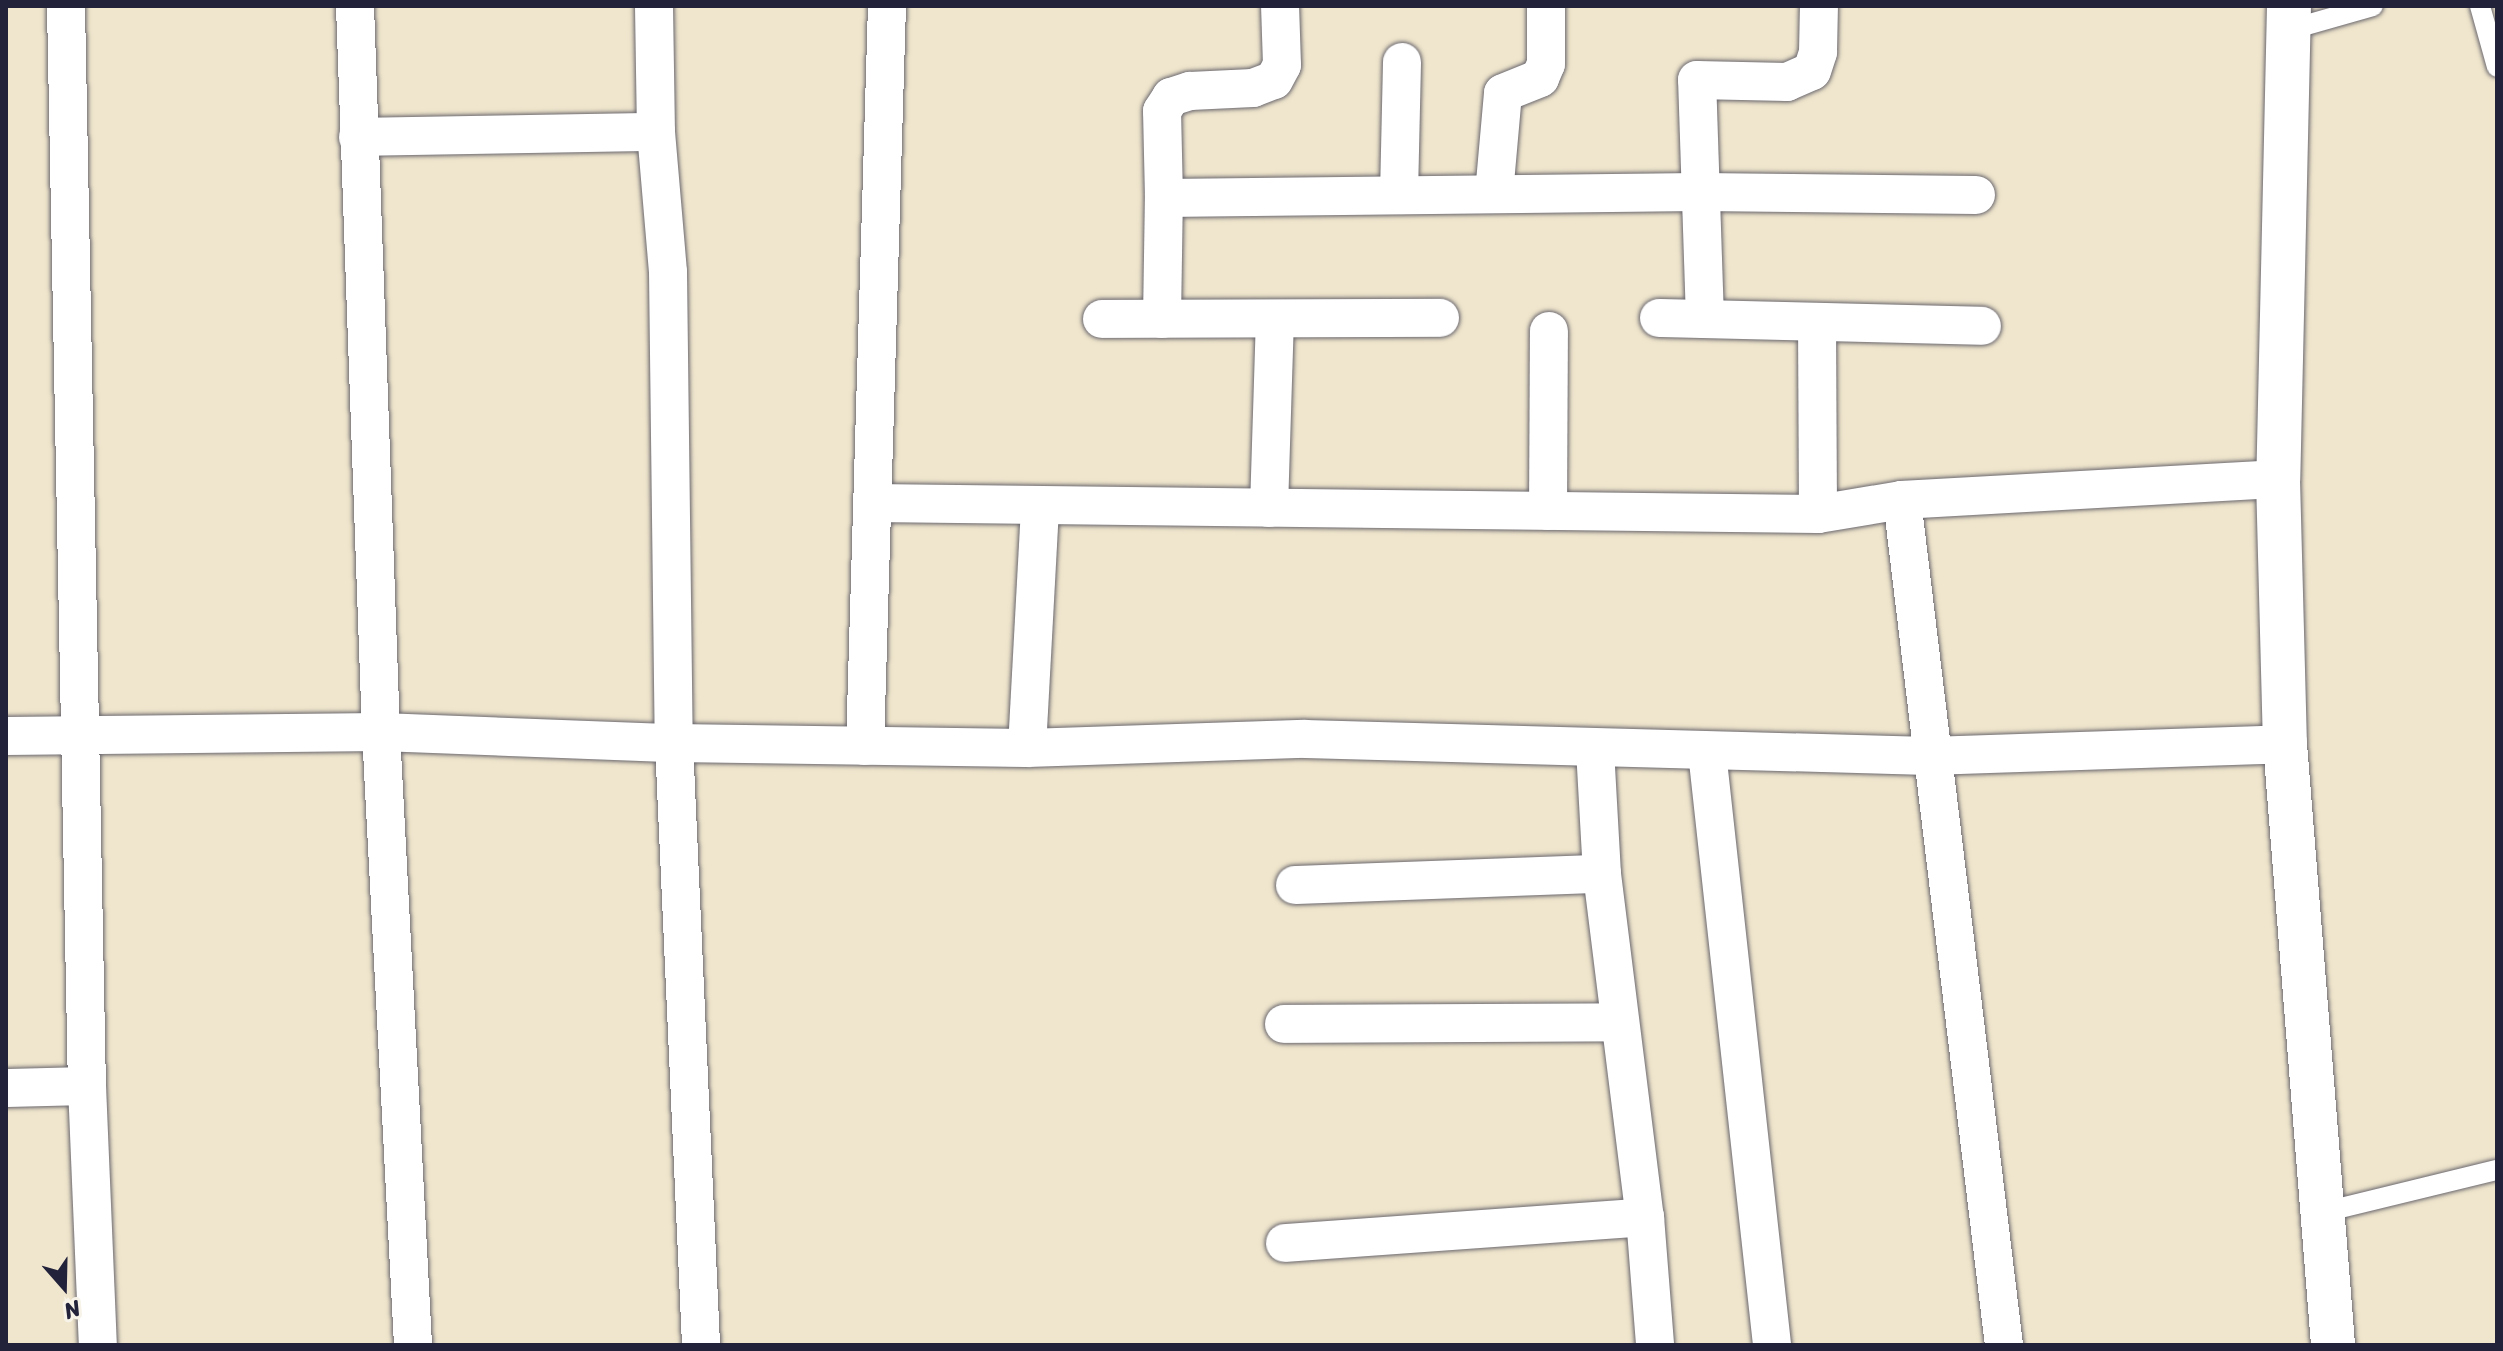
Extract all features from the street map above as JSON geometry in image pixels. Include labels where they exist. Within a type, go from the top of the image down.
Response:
[{"type":"street","points":[[66,6],[87,1086],[98,1345]]},
{"type":"street","points":[[355,6],[381,732],[413,1345]]},
{"type":"street","points":[[654,6],[656,132],[668,272],[674,743],[701,1345]]},
{"type":"street","points":[[865,746],[887,6]]},
{"type":"street","points":[[1162,319],[1162,111],[1171,97],[1190,91],[1253,88],[1274,80],[1282,65],[1280,6]]},
{"type":"street","points":[[1494,194],[1503,93],[1540,78],[1546,64],[1546,6]]},
{"type":"street","points":[[1705,319],[1697,80],[1787,82],[1812,71],[1818,52],[1819,6]]},
{"type":"street","points":[[2289,18],[2278,479],[2285,744],[2320,1213],[2333,1345]]},
{"type":"street","points":[[1399,195],[1402,62]]},
{"type":"street","points":[[358,137],[656,132]]},
{"type":"street","points":[[1164,198],[1700,192],[1976,195]]},
{"type":"street","points":[[1102,319],[1440,318]]},
{"type":"street","points":[[1659,318],[1982,326]]},
{"type":"street","points":[[1269,508],[1275,319]]},
{"type":"street","points":[[1817,322],[1818,514]]},
{"type":"street","points":[[1548,511],[1549,331]]},
{"type":"street","points":[[872,503],[1818,514],[1902,500],[2278,479]]},
{"type":"street","points":[[1902,500],[1929,756],[2004,1345]]},
{"type":"street","points":[[1027,748],[1040,505]]},
{"type":"street","points":[[6,736],[82,739],[381,732],[674,743],[1027,748],[1305,739],[1929,756],[2285,744]]},
{"type":"street","points":[[1595,749],[1602,874],[1645,1217],[1655,1345]]},
{"type":"street","points":[[1707,752],[1772,1345]]},
{"type":"street","points":[[1295,885],[1602,874]]},
{"type":"street","points":[[1284,1024],[1619,1022]]},
{"type":"street","points":[[6,1088],[87,1086]]},
{"type":"street","points":[[1285,1243],[1645,1217]]},
{"type":"lane","points":[[2289,18],[2373,6]]},
{"type":"lane","points":[[2480,6],[2497,67]]},
{"type":"lane","points":[[2320,1213],[2497,1170]]}]
